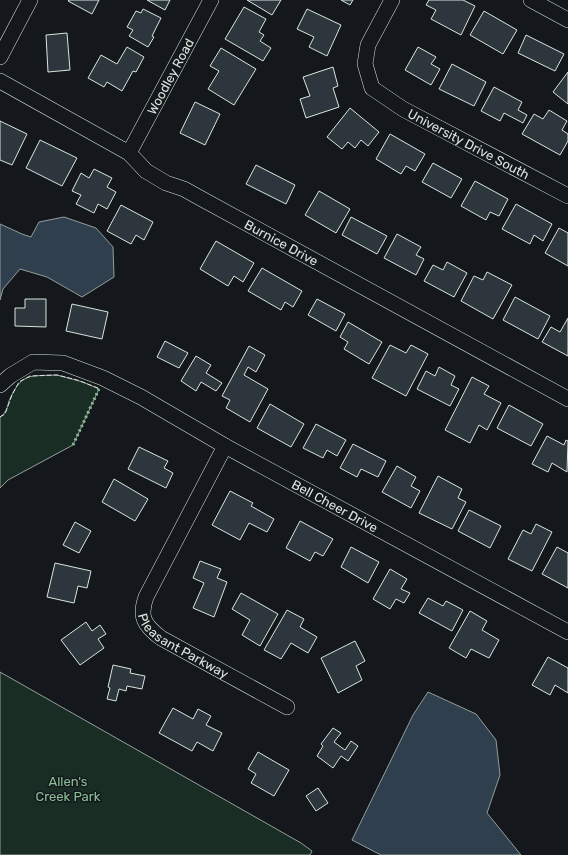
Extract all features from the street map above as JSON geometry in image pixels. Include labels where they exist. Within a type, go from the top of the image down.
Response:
[{"type":"street","points":[[0,57],[30,0]]},
{"type":"street","name":"Woodley Road","points":[[129,153],[211,0]]},
{"type":"street","name":"University Drive South","points":[[392,0],[368,45],[365,64],[372,88],[403,109],[568,196]]},
{"type":"street","points":[[531,0],[568,20]]},
{"type":"street","name":"Burnice Drive","points":[[0,82],[129,153],[146,171],[166,183],[184,189],[568,399]]},
{"type":"street","name":"Bell Cheer Drive","points":[[0,385],[10,376],[33,362],[63,363],[103,378],[141,397],[225,446],[568,632]]},
{"type":"street","name":"Pleasant Parkway","points":[[225,446],[146,597],[142,607],[144,620],[151,630],[161,638],[287,706]]},
{"type":"green space","points":[[57,375],[83,382],[99,389],[73,445],[8,480],[0,488],[0,417],[4,414],[13,392],[22,381],[33,376]]},
{"type":"green space","name":"Allen's Creek Park","points":[[0,672],[301,843],[312,851],[310,855],[0,855]]},
{"type":"water","points":[[64,217],[96,228],[113,247],[114,277],[82,297],[47,277],[20,269],[3,289],[0,300],[0,224],[31,237],[39,222]]},
{"type":"water","points":[[428,692],[476,714],[496,740],[500,775],[487,813],[521,855],[381,855],[352,840],[413,715]]},
{"type":"building","points":[[99,0],[92,14],[68,1]]},
{"type":"building","points":[[147,0],[170,0],[165,10]]},
{"type":"building","points":[[247,0],[281,0],[272,15]]},
{"type":"building","points":[[341,0],[353,0],[350,5]]},
{"type":"building","points":[[429,0],[463,0],[475,6],[461,35],[431,19],[436,10],[426,5]]},
{"type":"building","points":[[244,7],[266,19],[259,32],[264,35],[260,41],[271,48],[263,61],[225,39]]},
{"type":"building","points":[[143,9],[161,18],[152,36],[154,37],[148,47],[129,36],[133,30],[127,27],[136,11],[141,13]]},
{"type":"building","points":[[307,9],[341,25],[327,56],[309,47],[314,37],[297,29]]},
{"type":"building","points":[[484,11],[517,30],[503,54],[470,35]]},
{"type":"building","points":[[67,33],[70,70],[48,72],[46,35]]},
{"type":"building","points":[[526,35],[564,54],[555,71],[518,53]]},
{"type":"building","points":[[127,47],[144,57],[136,72],[133,71],[122,91],[107,82],[104,87],[88,78],[101,55],[117,64]]},
{"type":"building","points":[[418,47],[436,57],[431,64],[440,69],[431,85],[405,70]]},
{"type":"building","points":[[221,48],[256,69],[234,105],[208,89],[219,71],[210,66]]},
{"type":"building","points":[[452,64],[486,82],[474,106],[439,89]]},
{"type":"building","points":[[333,67],[338,86],[333,88],[339,107],[306,118],[300,99],[310,96],[303,77]]},
{"type":"building","points":[[568,72],[568,104],[553,92]]},
{"type":"building","points":[[494,87],[522,102],[518,110],[527,115],[523,123],[504,113],[500,121],[481,111]]},
{"type":"building","points":[[195,102],[220,114],[205,145],[180,133]]},
{"type":"building","points":[[350,108],[379,132],[368,146],[361,140],[355,148],[348,142],[342,149],[327,137]]},
{"type":"building","points":[[549,110],[567,121],[562,130],[568,134],[568,141],[560,155],[522,134],[534,114],[543,119]]},
{"type":"building","points":[[0,121],[27,134],[12,165],[0,160]]},
{"type":"building","points":[[390,134],[425,154],[415,171],[406,166],[401,174],[376,159]]},
{"type":"building","points":[[40,140],[77,158],[62,186],[26,168]]},
{"type":"building","points":[[433,163],[462,179],[451,198],[422,182]]},
{"type":"building","points":[[256,165],[295,185],[286,204],[246,184]]},
{"type":"building","points":[[94,169],[112,178],[107,187],[116,192],[107,209],[98,204],[94,213],[76,204],[81,195],[72,191],[81,173],[89,178]]},
{"type":"building","points":[[475,181],[508,199],[499,216],[490,212],[486,220],[461,206]]},
{"type":"building","points":[[319,191],[350,209],[336,233],[305,215]]},
{"type":"building","points":[[516,204],[552,224],[543,241],[534,235],[530,244],[502,229]]},
{"type":"building","points":[[121,205],[153,222],[144,240],[136,235],[131,244],[107,231]]},
{"type":"building","points":[[351,217],[387,236],[377,254],[342,235]]},
{"type":"building","points":[[559,228],[568,233],[568,266],[545,253]]},
{"type":"building","points":[[397,234],[421,247],[416,255],[424,259],[416,275],[384,258]]},
{"type":"building","points":[[216,241],[254,263],[243,282],[234,276],[228,286],[200,269]]},
{"type":"building","points":[[447,262],[467,273],[454,297],[424,281],[433,265],[443,270]]},
{"type":"building","points":[[262,268],[302,291],[293,307],[285,302],[281,310],[248,291]]},
{"type":"building","points":[[487,272],[512,285],[493,319],[461,301],[474,276],[483,280]]},
{"type":"building","points":[[515,297],[550,316],[538,339],[503,320]]},
{"type":"building","points":[[25,299],[46,299],[46,327],[15,326],[15,308],[25,308]]},
{"type":"building","points":[[317,299],[345,314],[336,331],[308,315]]},
{"type":"building","points":[[72,304],[108,312],[102,339],[66,331]]},
{"type":"building","points":[[568,318],[568,356],[542,342],[551,327],[560,332]]},
{"type":"building","points":[[348,322],[382,342],[369,364],[344,349],[348,342],[340,337]]},
{"type":"building","points":[[165,341],[188,353],[179,368],[157,357]]},
{"type":"building","points":[[390,345],[406,353],[411,345],[428,354],[406,396],[372,378]]},
{"type":"building","points":[[249,346],[265,355],[256,372],[248,367],[244,375],[268,389],[250,422],[226,408],[230,400],[222,396]]},
{"type":"building","points":[[196,356],[211,365],[206,373],[222,383],[216,391],[201,382],[196,391],[181,381]]},
{"type":"building","points":[[439,367],[455,376],[451,385],[459,389],[450,406],[417,389],[426,371],[435,376]]},
{"type":"building","points":[[472,377],[489,386],[484,394],[501,403],[487,430],[479,425],[470,443],[445,430]]},
{"type":"building","points":[[270,404],[304,424],[291,447],[257,428]]},
{"type":"building","points":[[509,405],[543,424],[531,446],[497,428]]},
{"type":"building","points":[[316,424],[346,440],[337,456],[327,450],[323,458],[303,448]]},
{"type":"building","points":[[547,436],[564,445],[566,440],[568,441],[567,472],[552,463],[548,472],[532,464]]},
{"type":"building","points":[[353,444],[386,461],[378,477],[361,469],[357,477],[340,468]]},
{"type":"building","points":[[139,447],[168,461],[164,468],[173,473],[166,488],[128,469]]},
{"type":"building","points":[[397,466],[416,477],[411,486],[420,491],[411,508],[382,492]]},
{"type":"building","points":[[438,476],[462,489],[458,498],[466,502],[452,529],[419,513]]},
{"type":"building","points":[[114,479],[148,499],[135,521],[102,502]]},
{"type":"building","points":[[230,491],[253,503],[251,506],[274,519],[267,532],[249,523],[240,540],[212,525]]},
{"type":"building","points":[[469,510],[501,526],[490,548],[458,531]]},
{"type":"building","points":[[300,521],[333,539],[323,556],[315,552],[310,561],[286,548]]},
{"type":"building","points":[[75,522],[91,531],[79,553],[63,545]]},
{"type":"building","points":[[536,524],[552,532],[532,571],[508,559],[523,530],[531,534]]},
{"type":"building","points":[[351,547],[379,562],[368,583],[341,567]]},
{"type":"building","points":[[557,547],[568,553],[568,588],[542,574]]},
{"type":"building","points":[[200,561],[221,569],[217,578],[227,582],[214,617],[193,608],[204,583],[193,578]]},
{"type":"building","points":[[55,563],[91,571],[87,588],[78,586],[74,603],[47,597]]},
{"type":"building","points":[[390,569],[407,579],[401,589],[410,593],[404,603],[396,599],[390,609],[373,599]]},
{"type":"building","points":[[241,593],[278,614],[260,646],[242,635],[250,620],[232,609]]},
{"type":"building","points":[[428,598],[443,606],[446,601],[463,610],[452,631],[419,613]]},
{"type":"building","points":[[287,610],[304,619],[300,627],[317,637],[308,653],[291,643],[281,659],[264,650]]},
{"type":"building","points":[[470,611],[487,621],[482,630],[499,640],[489,658],[471,649],[466,658],[449,648]]},
{"type":"building","points":[[86,622],[92,631],[100,625],[106,634],[98,639],[104,648],[80,665],[61,640]]},
{"type":"building","points":[[355,641],[365,661],[356,666],[362,680],[338,693],[321,658]]},
{"type":"building","points":[[548,657],[568,668],[568,693],[555,685],[550,695],[532,685]]},
{"type":"building","points":[[113,665],[131,669],[130,673],[145,676],[142,689],[127,686],[126,691],[119,689],[116,701],[107,699]]},
{"type":"building","points":[[173,708],[193,719],[198,709],[211,716],[206,725],[222,733],[213,751],[197,742],[192,751],[159,733]]},
{"type":"building","points":[[333,728],[341,733],[334,742],[345,750],[351,741],[358,746],[348,761],[341,756],[333,768],[317,756],[323,746],[321,744]]},
{"type":"building","points":[[258,752],[289,770],[274,796],[251,783],[256,774],[248,769]]},
{"type":"building","points":[[318,788],[328,803],[316,811],[306,796]]},
{"type":"hedge","points":[[73,445],[99,389]]},
{"type":"fence","points":[[0,417],[5,414],[12,395],[19,382],[30,376],[57,375],[77,380],[98,388]]}]
